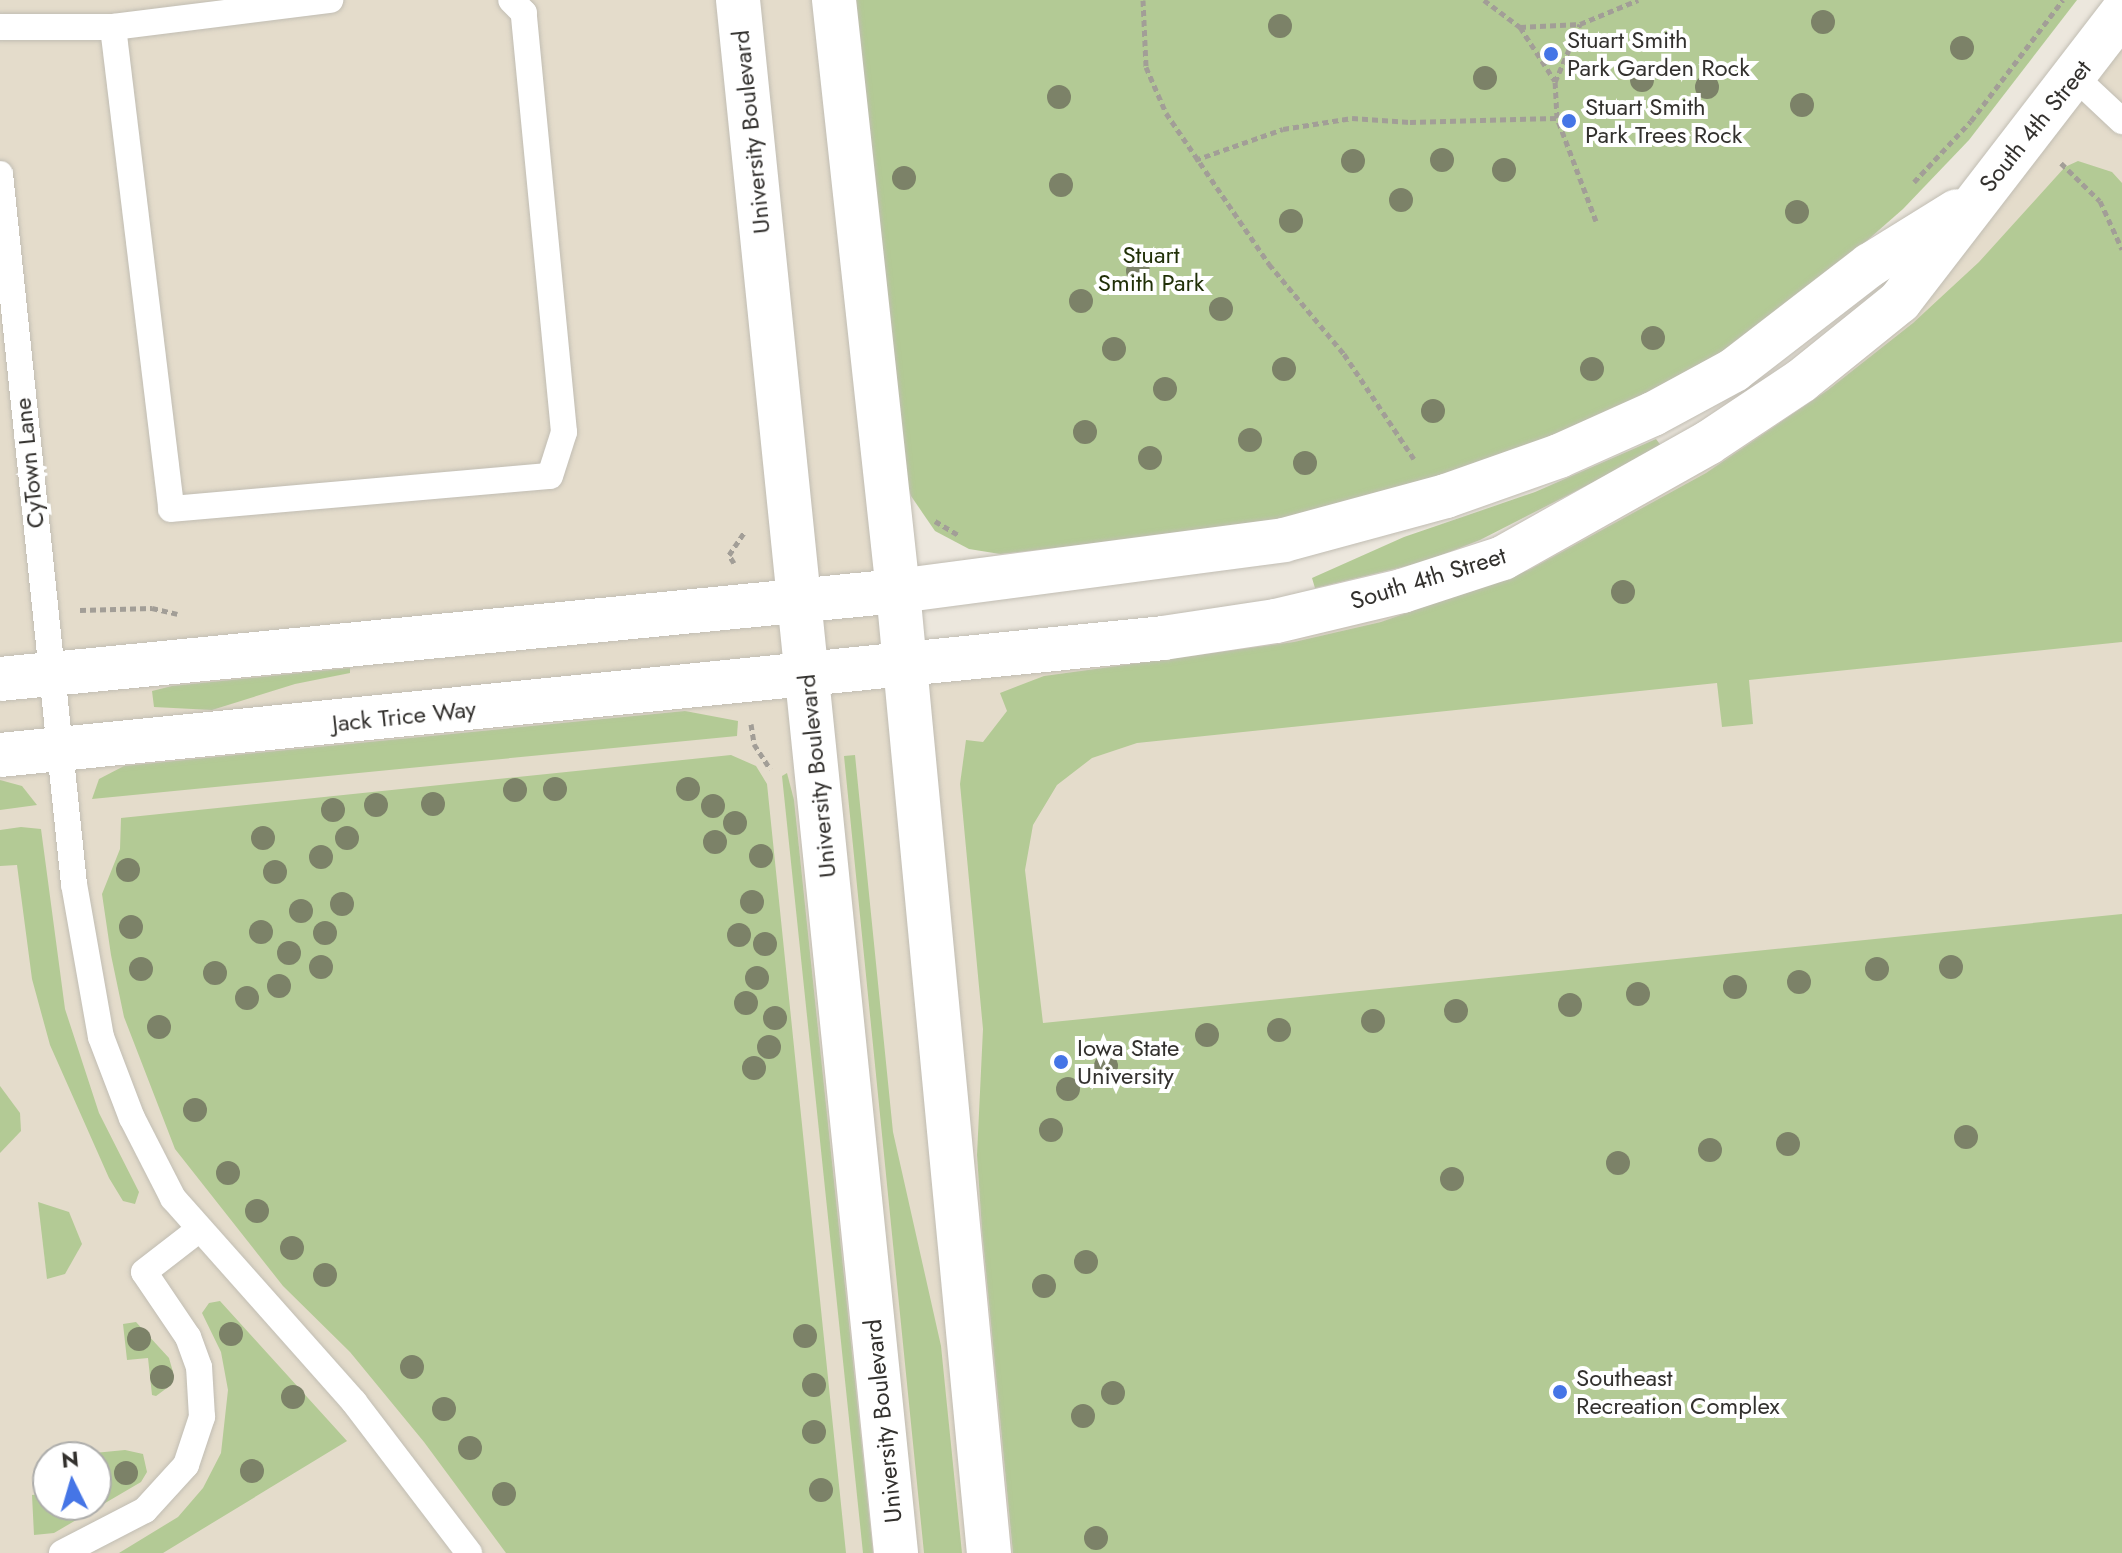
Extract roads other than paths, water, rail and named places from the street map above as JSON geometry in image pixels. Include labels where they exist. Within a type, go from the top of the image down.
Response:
[{"type":"main road","name":"University Boulevard","points":[[738,0],[896,1553]]},
{"type":"main road","points":[[834,0],[898,591],[989,1553]]},
{"type":"main road","name":"South 4th Street","points":[[807,676],[905,668],[1276,621],[1402,591],[1503,558],[1708,443],[1801,381],[1900,301],[1976,200],[2076,78],[2122,13]]},
{"type":"main road","name":"South 4th Street","points":[[799,600],[898,591],[1284,540],[1431,501],[1559,456],[1653,414],[1734,370],[1870,265],[1976,200]]},
{"type":"main road","points":[[0,679],[799,600]]},
{"type":"main road","name":"Jack Trice Way","points":[[0,755],[807,676]]},
{"type":"lane","points":[[0,27],[113,27],[330,0]]},
{"type":"lane","points":[[113,27],[171,509],[550,476],[564,432],[524,13],[511,0]]},
{"type":"lane","points":[[2076,78],[2122,121]]},
{"type":"lane","name":"CyTown Lane","points":[[0,174],[59,751],[82,940],[101,1037],[132,1118],[173,1198],[197,1231],[354,1402],[469,1553]]},
{"type":"lane","points":[[62,1553],[145,1510],[186,1465],[202,1417],[199,1367],[188,1337],[144,1272],[197,1231]]},
{"type":"place","name":"Stuart Smith Park Garden Rock","points":[[1551,54]]},
{"type":"place","name":"Stuart Smith Park Trees Rock","points":[[1569,121]]},
{"type":"place","name":"Iowa State University","points":[[1061,1062]]},
{"type":"place","name":"Southeast Recreation Complex","points":[[1560,1392]]},
{"type":"park label","name":"Stuart Smith Park","points":[[1151,269]]}]
